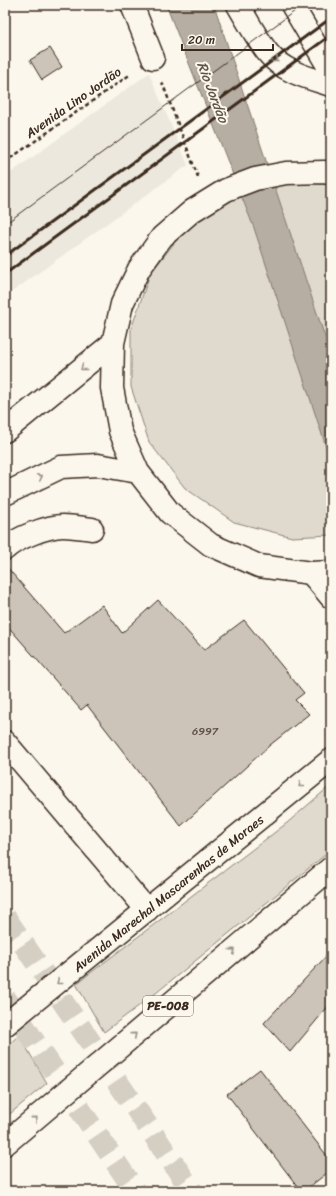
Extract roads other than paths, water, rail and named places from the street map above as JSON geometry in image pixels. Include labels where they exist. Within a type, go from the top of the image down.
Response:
[{"type":"main road","points":[[132,5],[153,58]]},
{"type":"main road","points":[[238,5],[268,53],[282,65],[301,76],[331,85]]},
{"type":"main road","points":[[292,5],[331,71]]},
{"type":"main road","points":[[331,173],[286,173],[255,179],[226,190],[192,211],[162,237],[139,269],[122,304],[113,343],[112,388],[120,431],[138,472],[170,513],[211,545],[259,566],[321,572],[331,597]]},
{"type":"main road","points":[[5,431],[113,343]]},
{"type":"main road","points":[[5,494],[61,467],[98,465],[138,472]]},
{"type":"main road","points":[[5,549],[10,544],[42,530],[62,526],[92,529]]},
{"type":"main road","points":[[5,742],[147,910]]},
{"type":"main road","name":"Avenida Marechal Mascarenhas de Moraes","points":[[5,1025],[331,760]]},
{"type":"main road","name":"PE-008","points":[[5,1144],[331,868]]},
{"type":"main road","points":[[295,898],[331,883]]},
{"type":"water","name":"Rio Jordão","points":[[166,5],[214,5],[331,355],[331,462],[254,228]]},
{"type":"tunnel","points":[[5,917],[192,1191]]},
{"type":"tunnel","points":[[5,998],[135,1191]]},
{"type":"tram line","points":[[5,224],[303,5]]},
{"type":"railway","points":[[5,256],[331,18]]},
{"type":"railway","points":[[5,274],[331,35]]}]
